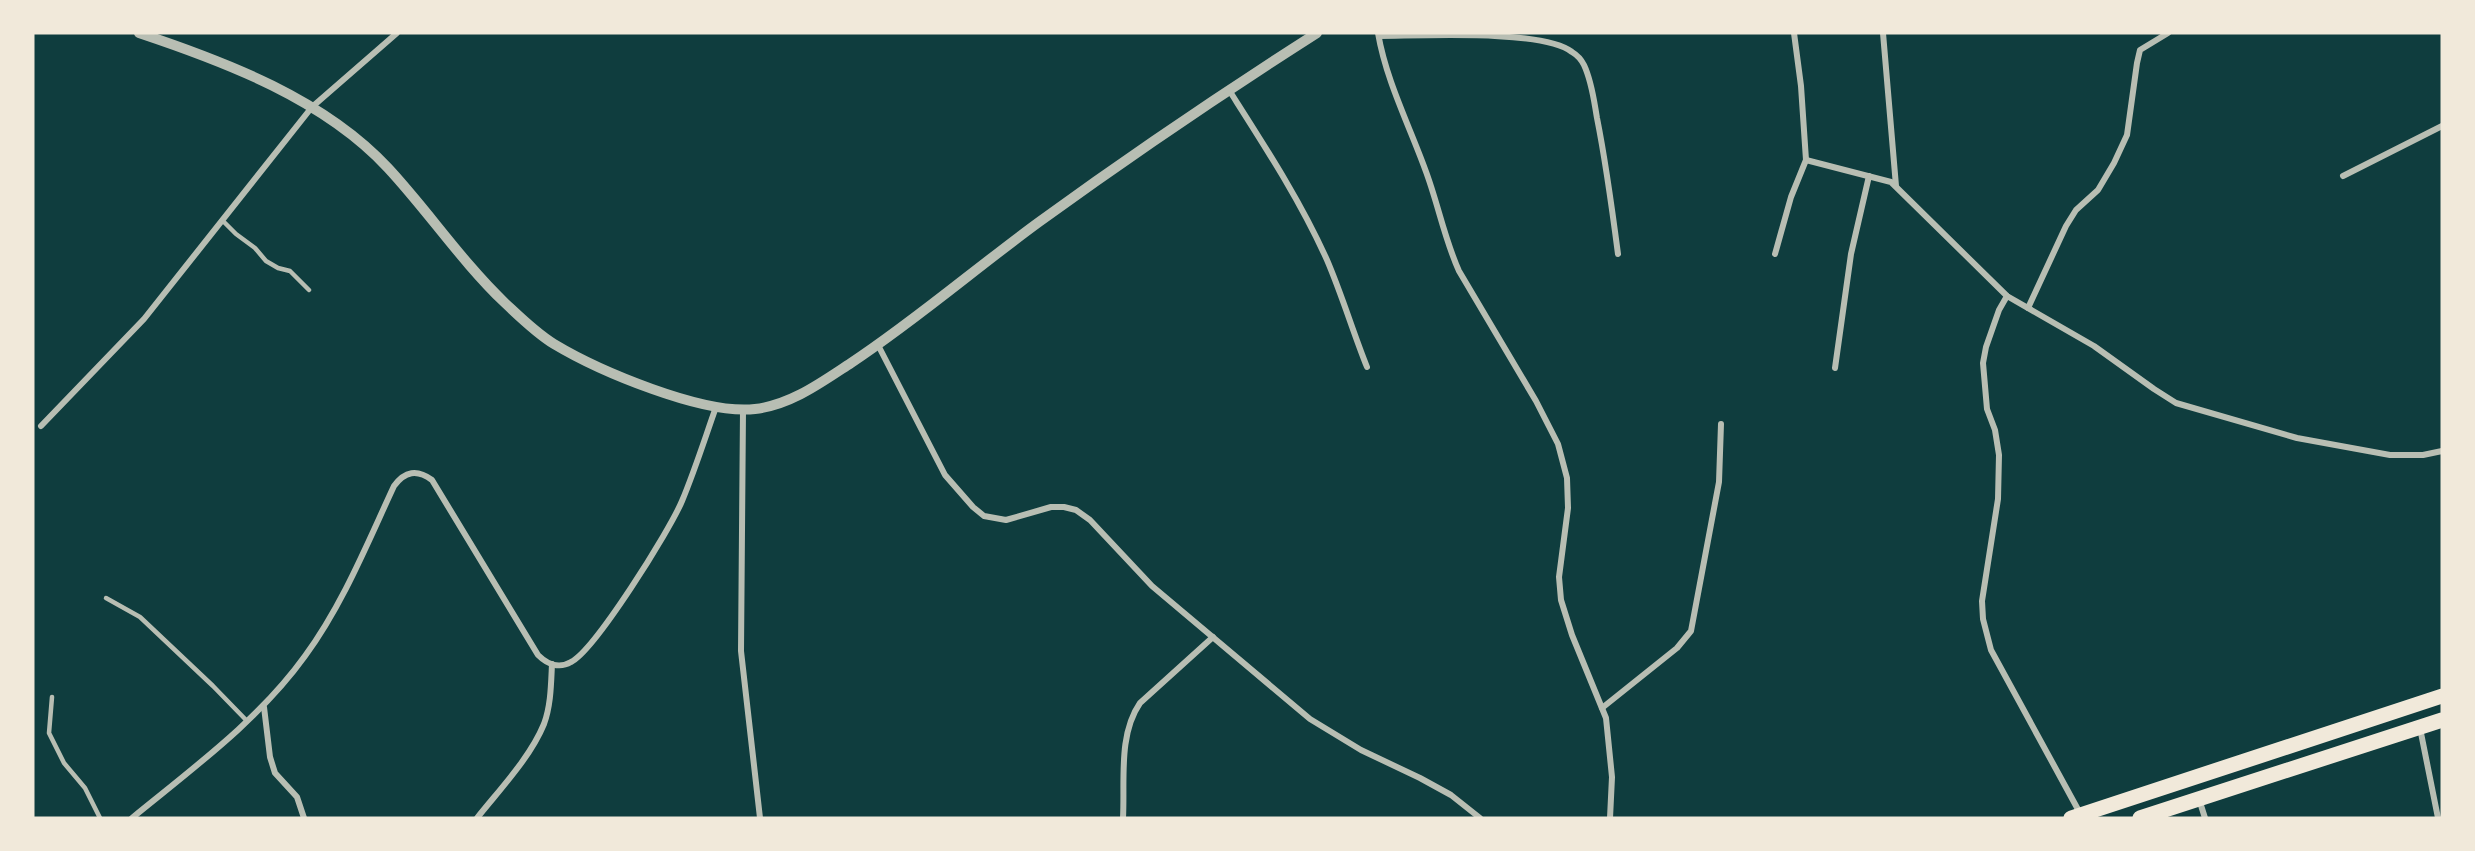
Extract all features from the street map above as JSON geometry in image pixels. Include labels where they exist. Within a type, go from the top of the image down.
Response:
[{"type":"highway","points":[[2076,816],[2442,696]]},
{"type":"highway","points":[[2140,818],[2173,813],[2199,799],[2442,720]]},
{"type":"street","points":[[139,33],[203,55],[265,82],[312,107],[352,136],[386,165],[501,299],[542,336],[597,366],[652,389],[716,406],[742,410],[775,404],[812,389],[878,345],[1040,222],[1229,90],[1317,33]]},
{"type":"street","points":[[41,426],[144,319],[312,107],[397,33]]},
{"type":"street","points":[[1775,254],[1791,197],[1806,160],[1801,86],[1794,33]]},
{"type":"street","points":[[1883,33],[1888,116],[1896,186]]},
{"type":"street","points":[[2028,308],[2066,226],[2076,210],[2098,190],[2127,135],[2140,50],[2168,33]]},
{"type":"street","points":[[1610,818],[1612,777],[1606,718],[1572,635],[1561,600],[1559,577],[1568,508],[1567,478],[1558,444],[1536,400],[1454,261],[1426,172],[1397,97],[1378,34],[1493,36],[1547,42],[1573,52],[1583,63],[1590,80],[1606,163],[1618,254]]},
{"type":"street","points":[[1229,90],[1279,169],[1307,219],[1328,262],[1367,367]]},
{"type":"street","points":[[2343,176],[2442,126]]},
{"type":"street","points":[[1806,160],[1887,180],[1896,186],[2007,296],[2094,346],[2176,403],[2297,438],[2390,455],[2423,455],[2442,451]]},
{"type":"street","points":[[1835,368],[1851,254],[1869,176]]},
{"type":"street","points":[[2007,296],[1992,328],[1983,363],[1987,409],[1995,430],[1999,454],[1998,499],[1982,601],[1983,619],[1992,650],[2076,816]]},
{"type":"street","points":[[878,345],[945,475],[984,516],[1006,520],[1051,507],[1076,510],[1089,520],[1152,586],[1310,718],[1361,750],[1451,795],[1480,818]]},
{"type":"street","points":[[132,818],[264,706],[305,656],[344,593],[394,486],[402,476],[412,472],[423,473],[432,480],[538,655],[552,664],[570,663],[595,639],[660,544],[682,502],[716,406]]},
{"type":"street","points":[[742,410],[741,651],[760,818]]},
{"type":"street","points":[[1602,708],[1677,648],[1691,631],[1719,482],[1721,423]]},
{"type":"street","points":[[1123,818],[1126,737],[1134,712],[1140,703],[1213,637]]},
{"type":"street","points":[[477,818],[533,744],[544,724],[549,706],[552,664]]},
{"type":"street","points":[[264,706],[270,758],[275,773],[297,797],[304,818]]},
{"type":"street","points":[[2420,727],[2438,818]]},
{"type":"street","points":[[2199,799],[2205,818]]},
{"type":"lane","points":[[222,220],[255,248],[266,261],[278,268],[290,271],[309,290]]},
{"type":"lane","points":[[106,598],[140,617],[246,721]]},
{"type":"lane","points":[[52,697],[49,733],[64,763],[84,788],[100,818]]}]
